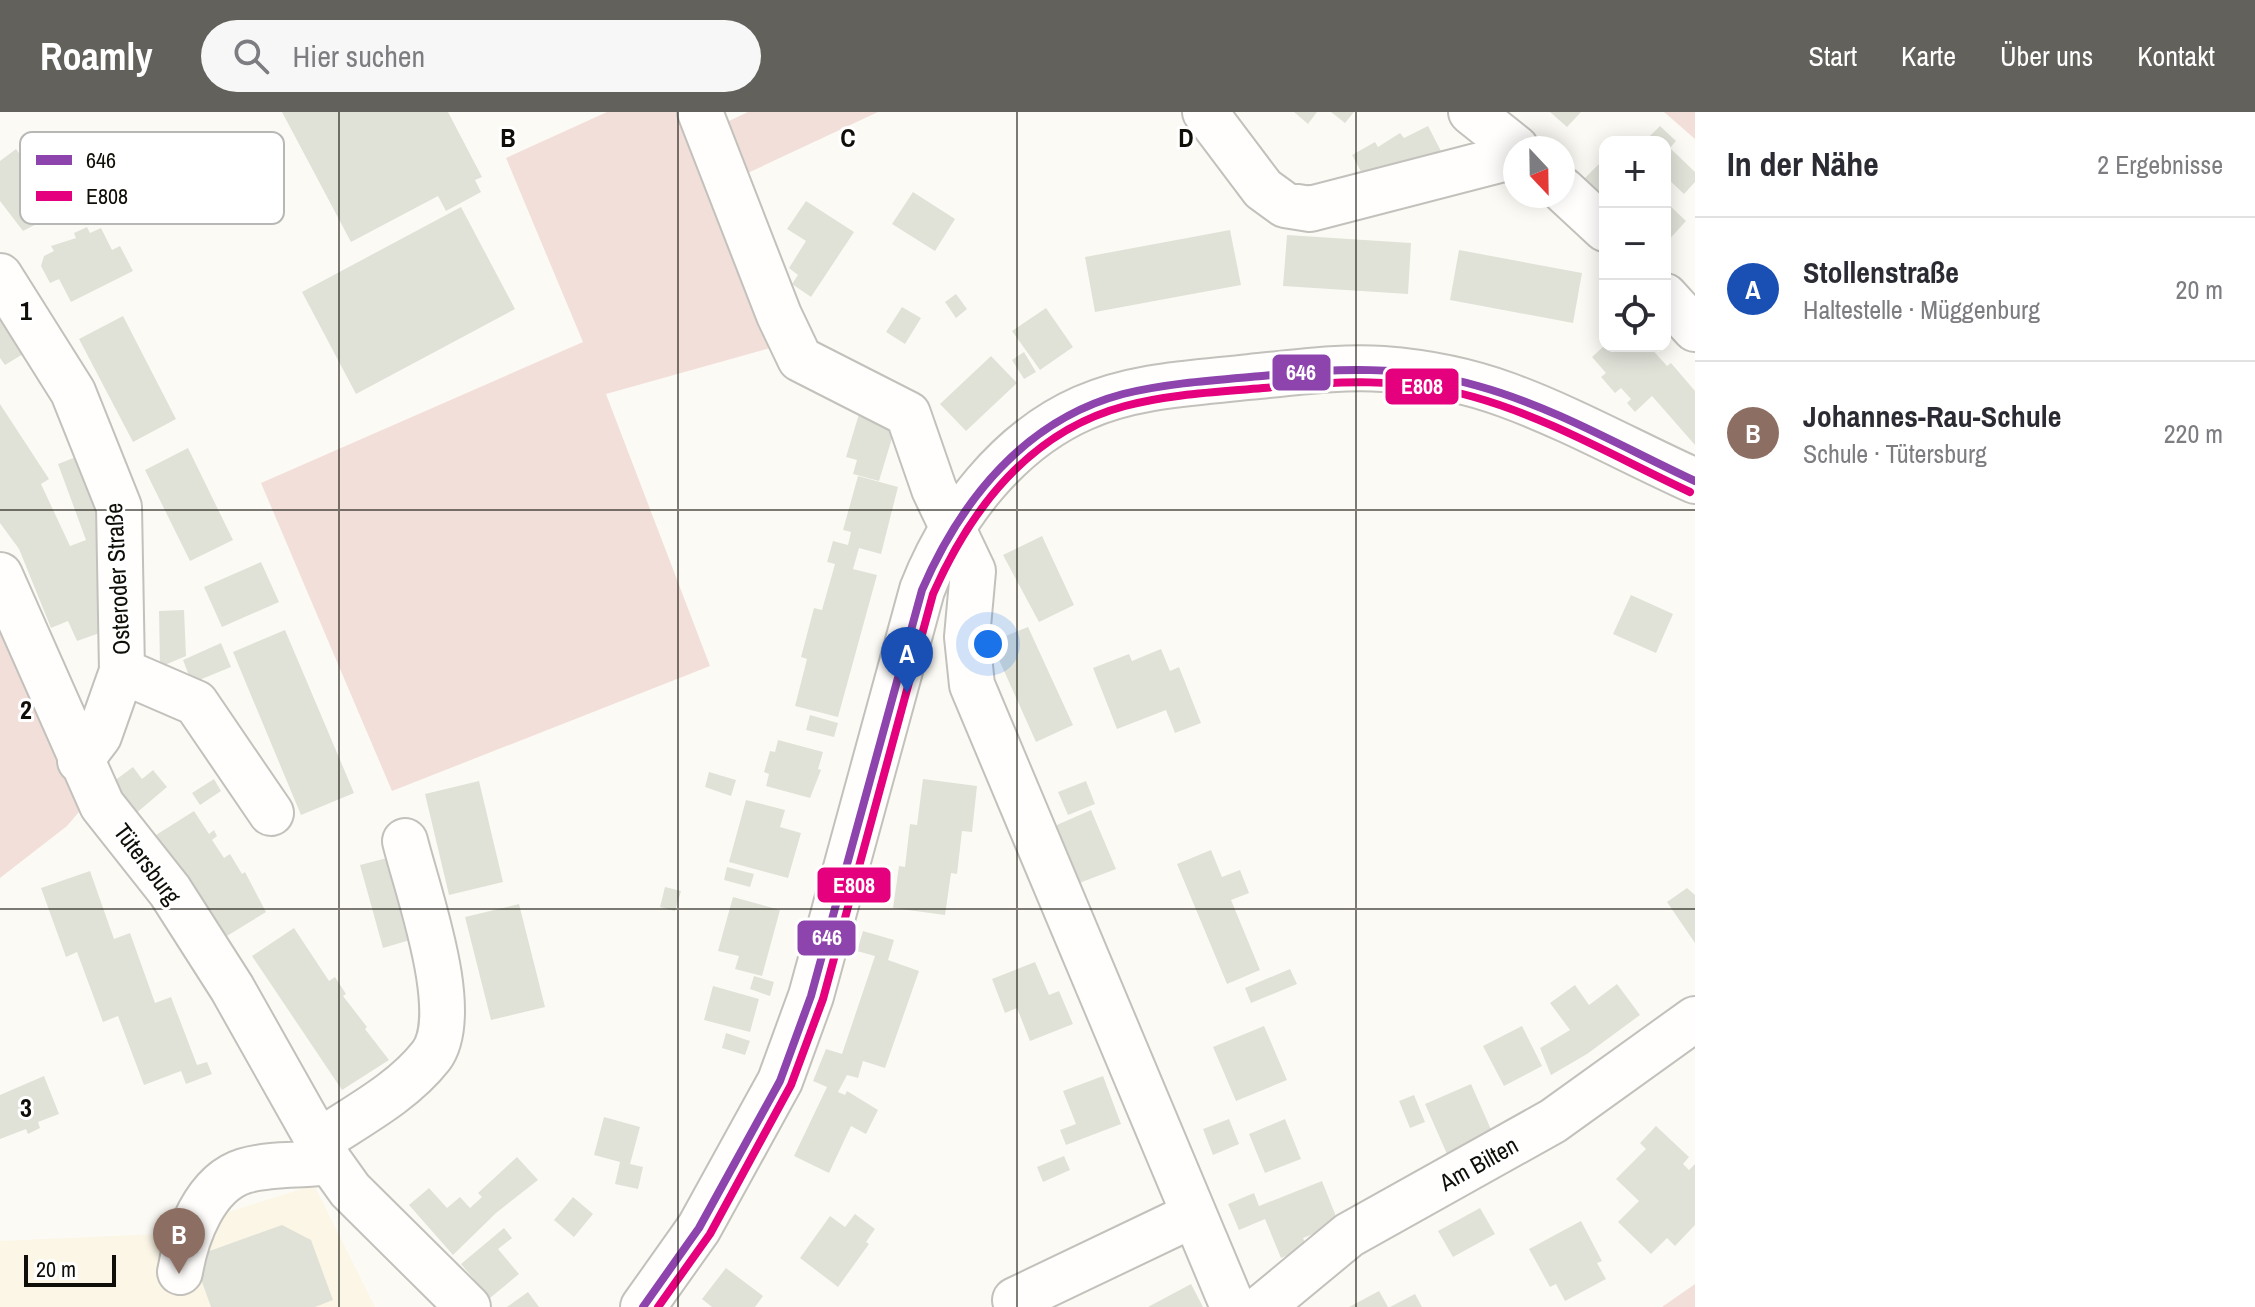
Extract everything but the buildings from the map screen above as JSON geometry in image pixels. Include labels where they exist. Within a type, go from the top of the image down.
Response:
[{"type":"street","points":[[700,112],[779,315],[800,359],[908,414],[934,489],[973,571],[967,637],[972,685],[1233,1307]]},
{"type":"street","points":[[1205,112],[1263,189],[1285,205],[1310,209],[1503,159]]},
{"type":"street","points":[[1471,112],[1503,138]]},
{"type":"street","points":[[1575,201],[1599,223]]},
{"type":"street","name":"Osteroder Straße","points":[[0,276],[73,392],[119,507],[122,671],[99,736],[80,761]]},
{"type":"street","points":[[1671,303],[1695,329]]},
{"type":"street","points":[[643,1307],[699,1228],[780,1081],[811,996],[922,590],[937,550],[993,473],[1036,437],[1082,408],[1130,392],[1293,373],[1382,369],[1442,378],[1507,395],[1695,481]]},
{"type":"street","name":"Tütersburg","points":[[0,575],[102,805],[170,891],[232,988],[324,1152],[350,1190],[468,1307]]},
{"type":"street","name":"Osteroder Straße","points":[[122,671],[196,703],[271,813]]},
{"type":"street","points":[[180,1272],[185,1243],[197,1216],[219,1188],[240,1172],[324,1152],[409,1081],[433,1053],[442,1029],[434,957],[405,841]]},
{"type":"street","name":"Am Bilten","points":[[1262,1307],[1349,1235],[1553,1121],[1695,1019]]},
{"type":"street","points":[[1015,1300],[1193,1215]]},
{"type":"shaded area","points":[[607,112],[686,112],[774,347],[606,394],[710,666],[392,791],[261,483],[583,342],[506,158]]},
{"type":"shaded area","points":[[748,112],[878,112],[735,179],[714,128]]},
{"type":"shaded area","points":[[1664,112],[1695,112],[1695,139]]},
{"type":"shaded area","points":[[0,622],[85,805],[67,826],[0,878]]},
{"type":"shaded area","points":[[314,1185],[375,1307],[0,1307],[0,1241],[159,1234]]},
{"type":"shaded area","points":[[1695,1284],[1695,1307],[1662,1307]]},
{"type":"transit line","name":"646","points":[[643,1307],[699,1228],[780,1081],[811,996],[922,590],[956,525],[977,495],[1000,468],[1027,444],[1056,423],[1088,406],[1140,390],[1192,382],[1317,371],[1398,371],[1451,379],[1534,405],[1695,481]]},
{"type":"transit line","name":"E808","points":[[658,1307],[710,1234],[791,1085],[823,999],[933,594],[948,562],[986,503],[1033,454],[1091,418],[1142,402],[1194,394],[1369,382],[1421,386],[1502,406],[1557,428],[1690,492]]},
{"type":"place","name":"Stollenstraße","points":[[907,693]]},
{"type":"place","name":"Johannes-Rau-Schule","points":[[179,1274]]}]
